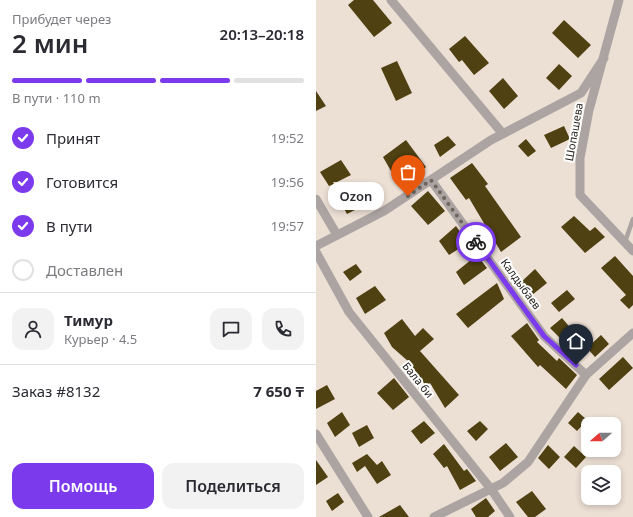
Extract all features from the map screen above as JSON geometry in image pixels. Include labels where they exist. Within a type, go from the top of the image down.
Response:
[{"type":"street","points":[[391,0],[503,134]]},
{"type":"street","name":"Шопашева","points":[[619,0],[589,110],[580,158],[580,195],[633,251]]},
{"type":"street","points":[[316,246],[384,211],[503,134],[581,93],[604,58]]},
{"type":"street","name":"Калдыбаев","points":[[431,180],[544,336],[586,375]]},
{"type":"street","points":[[316,199],[337,235]]},
{"type":"street","name":"Бала би","points":[[316,252],[349,312],[491,489],[510,517]]},
{"type":"street","points":[[434,517],[502,483],[528,462],[586,375],[633,333]]},
{"type":"street","points":[[316,434],[368,517]]},
{"type":"lane","points":[[625,242],[633,219]]},
{"type":"building","points":[[354,0],[373,0],[392,23],[374,37],[348,5]]},
{"type":"building","points":[[564,20],[591,45],[578,58],[552,33]]},
{"type":"building","points":[[465,36],[489,63],[474,75],[462,60],[459,62],[449,49]]},
{"type":"building","points":[[397,61],[412,93],[396,101],[381,68]]},
{"type":"building","points":[[559,64],[572,76],[559,90],[546,78]]},
{"type":"building","points":[[503,78],[518,96],[504,109],[489,91]]},
{"type":"building","points":[[316,91],[326,106],[316,111]]},
{"type":"building","points":[[564,126],[570,139],[551,148],[544,135]]},
{"type":"building","points":[[448,136],[456,145],[440,157],[434,145]]},
{"type":"building","points":[[526,139],[536,151],[528,157],[518,146]]},
{"type":"building","points":[[406,140],[426,167],[400,187],[383,157]]},
{"type":"building","points":[[341,160],[351,175],[337,182],[333,182],[334,184],[329,186],[320,172]]},
{"type":"building","points":[[472,163],[488,184],[485,186],[521,237],[501,252],[469,198],[466,200],[450,178]]},
{"type":"building","points":[[364,185],[373,201],[347,214],[338,198]]},
{"type":"building","points":[[428,191],[445,211],[428,225],[411,206]]},
{"type":"building","points":[[574,216],[590,231],[595,227],[605,237],[585,253],[561,227]]},
{"type":"building","points":[[456,226],[468,243],[449,255],[439,241]]},
{"type":"building","points":[[477,255],[487,268],[464,285],[456,272]]},
{"type":"building","points":[[615,256],[633,276],[633,305],[629,309],[620,300],[626,295],[601,268]]},
{"type":"building","points":[[356,264],[362,272],[350,281],[343,272]]},
{"type":"building","points":[[535,269],[547,283],[527,299],[519,284]]},
{"type":"building","points":[[497,283],[504,299],[468,328],[456,314]]},
{"type":"building","points":[[375,286],[386,300],[365,314],[356,298]]},
{"type":"building","points":[[567,290],[575,299],[559,312],[551,303]]},
{"type":"building","points":[[562,318],[573,331],[563,341],[550,328]]},
{"type":"building","points":[[402,319],[415,336],[423,328],[434,339],[420,351],[459,395],[445,408],[430,383],[426,386],[409,362],[392,347],[384,333]]},
{"type":"building","points":[[527,323],[539,340],[537,342],[557,361],[559,358],[577,375],[566,389],[540,365],[538,367],[511,336]]},
{"type":"building","points":[[601,335],[609,344],[595,357],[587,348]]},
{"type":"building","points":[[623,357],[633,368],[609,390],[599,379]]},
{"type":"building","points":[[394,378],[409,397],[393,410],[377,393]]},
{"type":"building","points":[[327,385],[335,399],[316,409],[316,391]]},
{"type":"building","points":[[342,412],[350,425],[335,437],[327,423]]},
{"type":"building","points":[[578,412],[584,417],[581,417],[581,427],[577,431],[568,423]]},
{"type":"building","points":[[424,421],[435,433],[421,444],[411,431]]},
{"type":"building","points":[[480,421],[488,429],[476,441],[467,431]]},
{"type":"building","points":[[367,425],[374,438],[359,447],[352,433]]},
{"type":"building","points":[[506,443],[518,457],[500,471],[489,457]]},
{"type":"building","points":[[444,444],[464,471],[467,469],[476,481],[460,490],[447,466],[444,468],[433,454]]},
{"type":"building","points":[[548,445],[560,457],[549,469],[538,458]]},
{"type":"building","points":[[574,446],[581,452],[581,457],[586,457],[576,468],[564,457]]},
{"type":"building","points":[[367,454],[377,465],[382,461],[391,475],[377,484],[365,466],[357,472],[352,463]]},
{"type":"building","points":[[316,460],[328,477],[316,485]]},
{"type":"building","points":[[532,491],[546,509],[535,517],[528,517],[516,502]]},
{"type":"building","points":[[338,493],[344,502],[332,511],[326,501]]},
{"type":"building","points":[[486,498],[495,511],[488,517],[476,517],[471,509]]},
{"type":"building","points":[[400,505],[409,517],[379,517]]},
{"type":"way so far","points":[[408,196],[431,180],[476,242]]},
{"type":"place","name":"Ozon","points":[[408,196]]},
{"type":"route","points":[[476,242],[544,336],[576,365]]}]
